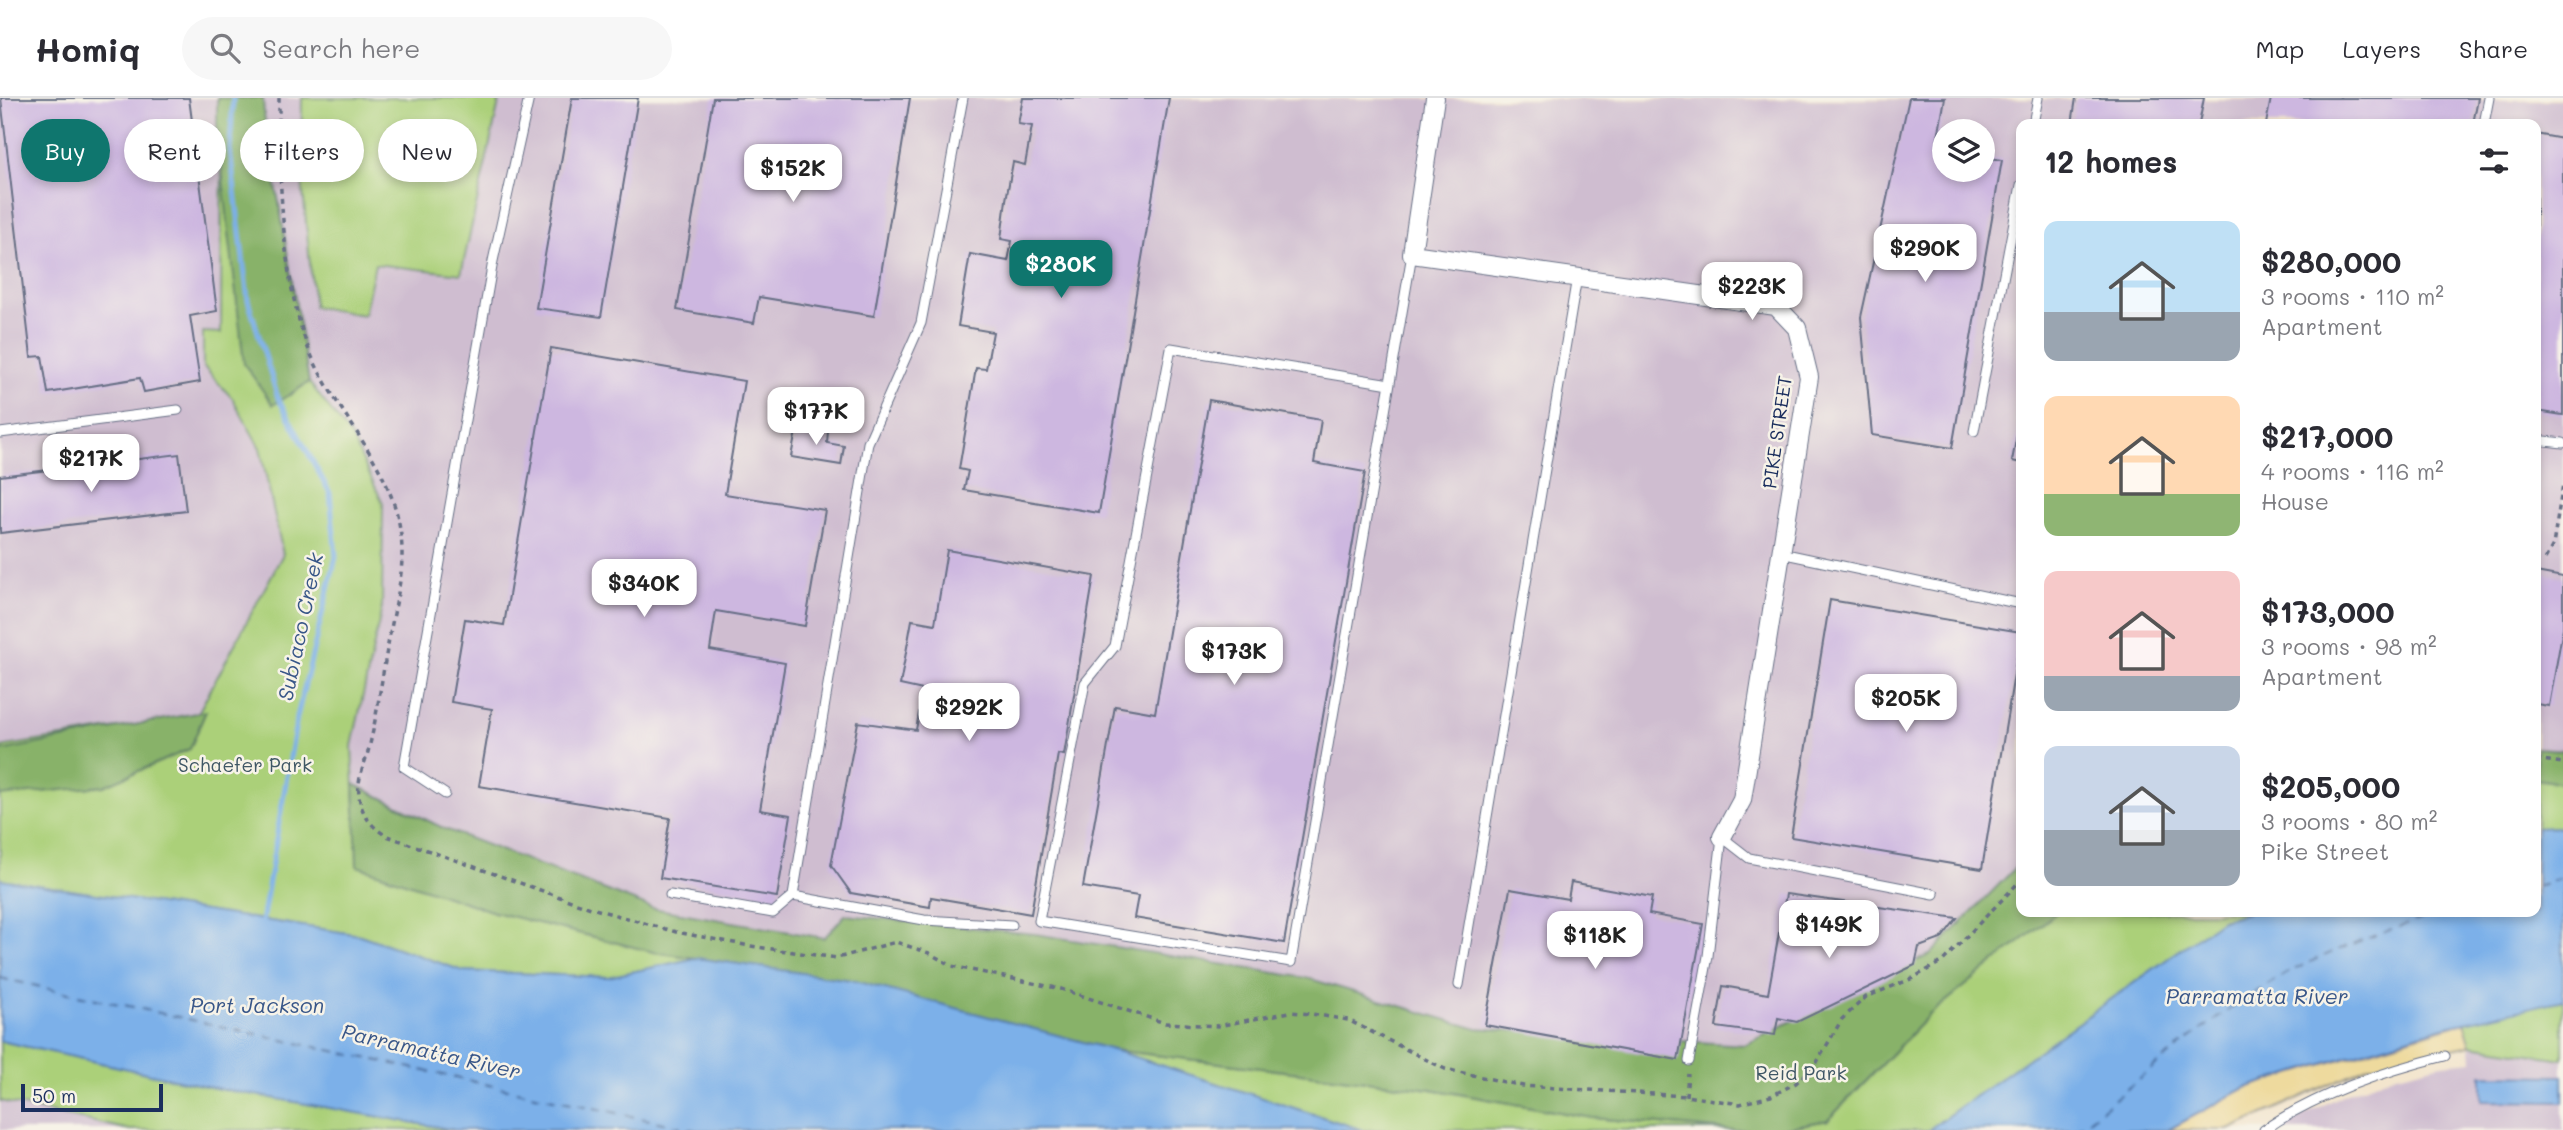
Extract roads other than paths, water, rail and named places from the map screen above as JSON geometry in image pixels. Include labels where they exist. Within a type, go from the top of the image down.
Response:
[{"type":"street","points":[[1412,254],[1435,98]]},
{"type":"street","name":"PIKE STREET","points":[[1412,254],[1776,306],[1797,328],[1809,377],[1742,800],[1722,837]]},
{"type":"lane","points":[[445,794],[404,766],[493,261],[529,98]]},
{"type":"lane","points":[[670,895],[773,913],[793,896],[868,443],[921,323],[963,98]]},
{"type":"lane","points":[[2034,119],[2038,98]]},
{"type":"lane","points":[[2485,119],[2489,98]]},
{"type":"lane","points":[[1974,431],[2016,211]]},
{"type":"lane","points":[[1390,384],[1171,348],[1115,646],[1085,683],[1039,921],[1291,962],[1390,384],[1412,254]]},
{"type":"lane","points":[[1459,985],[1577,277]]},
{"type":"lane","points":[[0,433],[178,410]]},
{"type":"lane","points":[[2541,441],[2563,443]]},
{"type":"lane","points":[[1781,553],[2016,603]]},
{"type":"lane","points":[[1722,837],[1749,859],[1934,894]]},
{"type":"lane","points":[[1689,1061],[1708,956],[1722,837]]},
{"type":"lane","points":[[793,896],[924,920],[1012,925]]},
{"type":"lane","points":[[2264,1130],[2321,1099],[2380,1076],[2445,1056]]},
{"type":"water","name":"Parramatta River","points":[[2563,827],[2563,1000],[2443,1027],[2245,1088],[2168,1130],[1928,1130],[2222,920],[2232,917],[2541,917],[2541,828]]},
{"type":"water","name":"Port Jackson","points":[[0,879],[360,935],[463,971],[608,977],[696,958],[851,980],[1113,1050],[1363,1130],[455,1130],[215,1088],[0,1041]]},
{"type":"water","points":[[2482,1075],[2563,1076],[2563,1102],[2482,1101]]},
{"type":"waterway","name":"Subiaco Creek","points":[[233,98],[230,149],[248,300],[278,398],[330,493],[336,557],[297,717],[262,922]]},
{"type":"park label","name":"Schaefer Park","points":[[245,765]]},
{"type":"park label","name":"Reid Park","points":[[1801,1073]]}]
